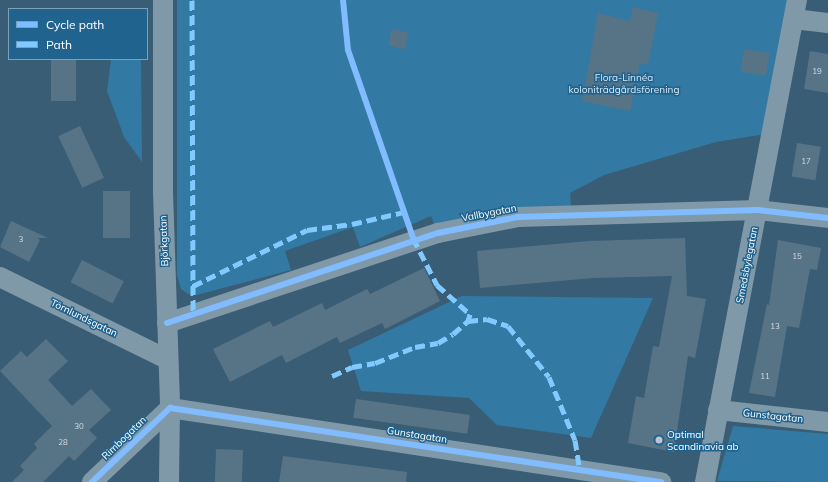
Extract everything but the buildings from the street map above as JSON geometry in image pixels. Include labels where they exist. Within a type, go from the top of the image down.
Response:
[{"type":"street","name":"Björkgatan","points":[[163,0],[163,192],[167,359],[170,408],[169,482]]},
{"type":"street","name":"Smedsbylegatan","points":[[705,482],[797,0]]},
{"type":"street","points":[[794,19],[828,23]]},
{"type":"street","name":"Vallbygatan","points":[[167,323],[438,233],[518,217],[758,210],[828,218]]},
{"type":"street","name":"Törnlundsgatan","points":[[0,277],[167,359]]},
{"type":"street","name":"Gunstagatan","points":[[170,408],[661,482]]},
{"type":"street","name":"Rimbogatan","points":[[92,482],[170,408]]},
{"type":"street","name":"Gunstagatan","points":[[718,410],[828,422]]},
{"type":"green space","name":"Flora-Linnéa koloniträdgårdsförening","points":[[177,0],[797,0],[771,133],[716,142],[604,175],[570,193],[572,216],[438,233],[431,216],[360,247],[353,227],[285,251],[291,270],[197,295],[188,294],[181,289],[177,275]]},
{"type":"green space","points":[[111,60],[141,60],[142,162],[124,137],[107,91]]},
{"type":"green space","points":[[462,296],[653,298],[591,438],[497,425],[469,398],[361,391],[348,350]]},
{"type":"green space","points":[[733,426],[828,434],[828,482],[717,481]]},
{"type":"marked path","points":[[192,0],[193,314]]},
{"type":"marked path","points":[[193,286],[307,230],[352,224],[404,212]]},
{"type":"marked path","points":[[413,238],[437,285],[470,314],[468,321]]},
{"type":"marked path","points":[[332,376],[352,367],[375,363],[415,347],[438,343],[453,334],[468,321],[487,319],[508,326],[549,377],[575,440],[580,470]]},
{"type":"cycle path","points":[[343,0],[348,50],[414,241]]},
{"type":"cycle path","points":[[167,323],[438,233],[518,217],[758,210],[828,218]]},
{"type":"cycle path","points":[[92,482],[170,408],[661,482]]},
{"type":"place","name":"Optimal Scandinavia ab","points":[[659,440]]}]
